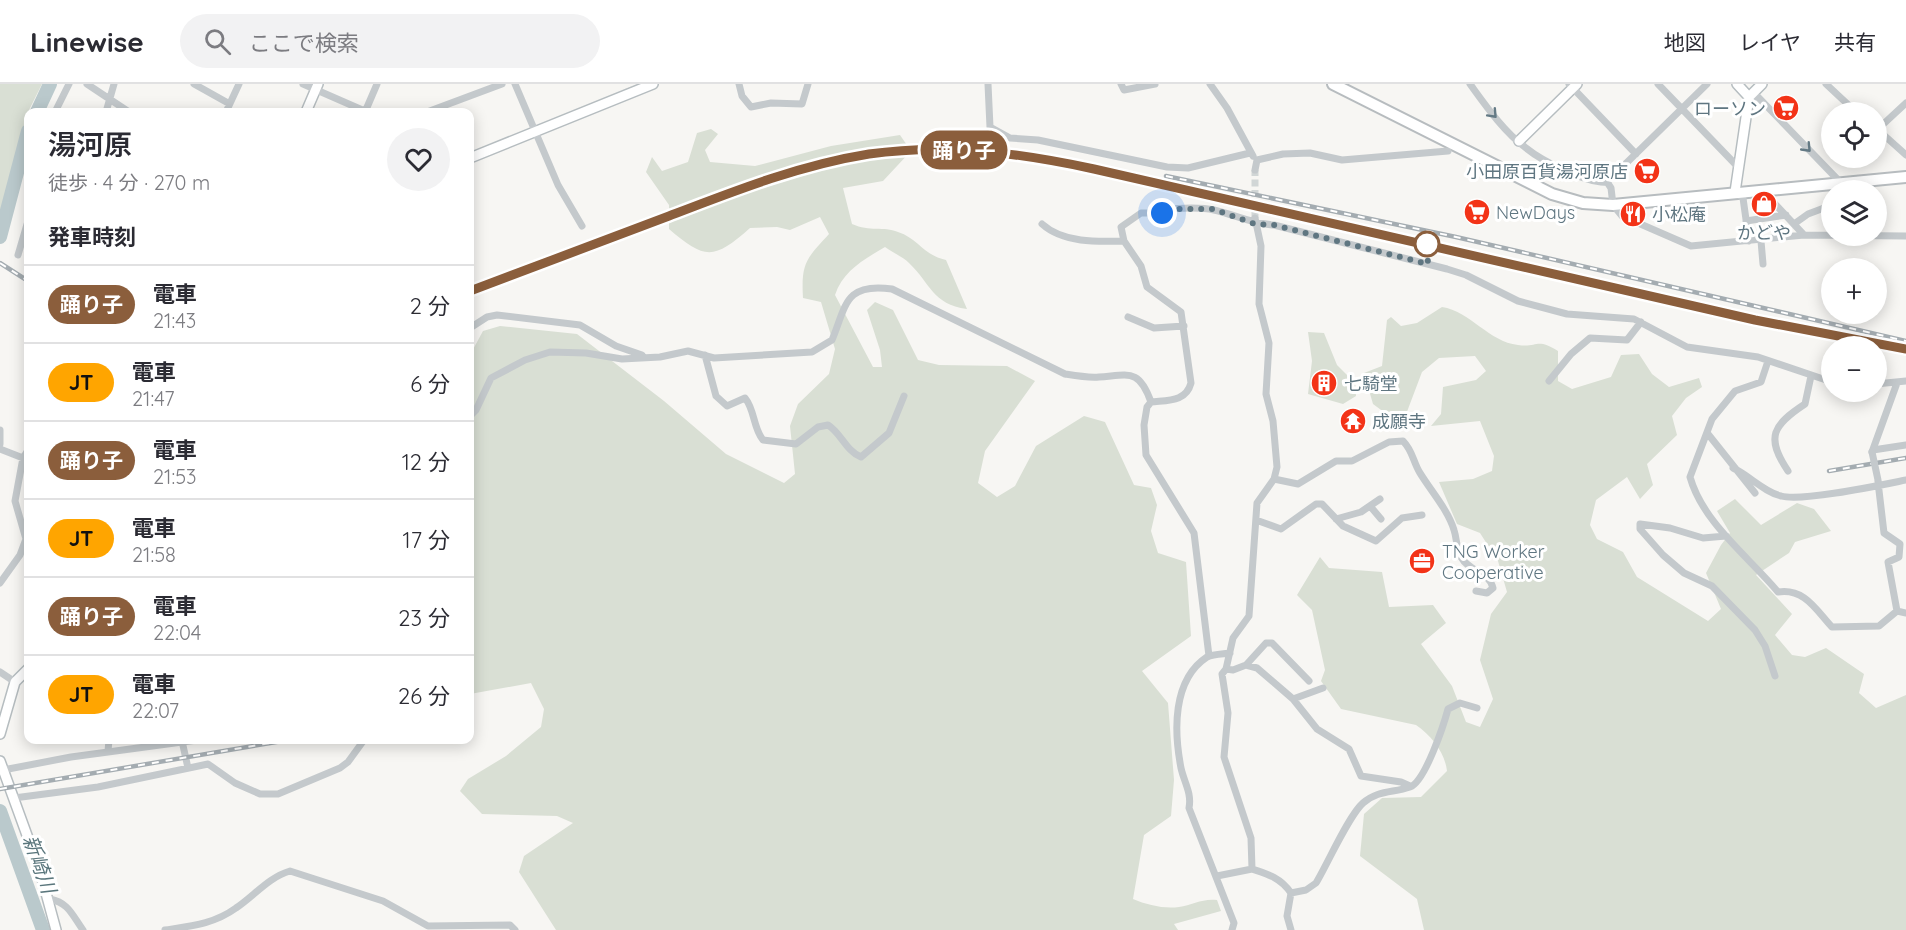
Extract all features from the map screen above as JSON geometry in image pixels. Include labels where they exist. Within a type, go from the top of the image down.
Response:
[{"type":"main road","points":[[1338,86],[1552,194],[1583,203],[1613,205],[1735,192],[1821,187]]},
{"type":"main road","points":[[1885,180],[1906,177]]},
{"type":"street","points":[[60,108],[69,84]]},
{"type":"street","points":[[87,84],[124,108]]},
{"type":"street","points":[[107,108],[114,84]]},
{"type":"street","points":[[194,84],[228,103]]},
{"type":"street","points":[[227,108],[239,84]]},
{"type":"street","points":[[303,84],[317,87],[358,108]]},
{"type":"street","points":[[368,108],[377,84]]},
{"type":"street","points":[[438,108],[502,84]]},
{"type":"street","points":[[515,84],[558,185],[582,226]]},
{"type":"street","points":[[474,156],[653,84]]},
{"type":"street","points":[[739,84],[741,96],[752,107],[771,103],[802,104],[808,84]]},
{"type":"street","points":[[988,84],[990,127],[1010,138],[1038,140],[1167,167],[1188,168],[1250,153]]},
{"type":"street","points":[[1121,84],[1124,90],[1155,84]]},
{"type":"street","points":[[1210,84],[1242,133],[1250,153],[1257,160]]},
{"type":"street","points":[[1470,84],[1487,108],[1526,148],[1581,177],[1608,182]]},
{"type":"street","points":[[1658,84],[1738,167]]},
{"type":"street","points":[[1608,182],[1707,84]]},
{"type":"street","points":[[1737,84],[1749,97],[1758,98],[1837,180]]},
{"type":"street","points":[[1749,241],[1743,198],[1735,192],[1749,97],[1762,84]]},
{"type":"street","points":[[1826,84],[1845,102]]},
{"type":"street","points":[[1519,141],[1573,85],[1636,154]]},
{"type":"street","points":[[308,108],[317,87]]},
{"type":"street","points":[[1887,120],[1906,103]]},
{"type":"street","points":[[1887,138],[1906,155]]},
{"type":"street","points":[[1257,160],[1310,153],[1342,160],[1448,151]]},
{"type":"street","points":[[1255,170],[1257,160]]},
{"type":"street","points":[[1608,182],[1613,205],[1622,216],[1690,246],[1761,241],[1804,235],[1906,236]]},
{"type":"street","points":[[1762,190],[1804,235]]},
{"type":"street","points":[[1162,213],[1162,209],[1199,207],[1227,213],[1447,269],[1466,275],[1518,301],[1544,309],[1567,314],[1634,319],[1687,347],[1749,355],[1821,379]]},
{"type":"street","points":[[1794,224],[1808,214],[1821,210]]},
{"type":"street","points":[[1173,213],[1141,213],[1133,216],[1121,227],[1124,241],[1141,267],[1147,287],[1181,312],[1184,326],[1190,389],[1181,398],[1151,402],[1147,407],[1144,425],[1146,454],[1194,533],[1209,656]]},
{"type":"street","points":[[1746,221],[1786,215]]},
{"type":"street","points":[[1252,869],[1251,838],[1224,757],[1228,713],[1222,674],[1226,669],[1233,638],[1249,616],[1257,502],[1274,479],[1277,466],[1273,420],[1266,394],[1269,343],[1260,304],[1261,246],[1255,221]]},
{"type":"street","points":[[1042,224],[1052,232],[1093,242],[1124,241]]},
{"type":"street","points":[[1761,241],[1763,264]]},
{"type":"street","points":[[18,255],[24,242]]},
{"type":"street","points":[[474,412],[491,378],[525,360],[564,351],[622,359],[648,358],[688,351],[714,358],[816,351],[832,340],[844,303],[863,291],[880,287],[909,297],[1065,374],[1101,377],[1128,373],[1141,381],[1151,402]]},
{"type":"street","points":[[474,325],[487,317],[497,315],[580,326],[616,346],[648,358]]},
{"type":"street","points":[[1128,317],[1154,328],[1184,326]]},
{"type":"street","points":[[1549,381],[1571,354],[1590,338],[1627,340],[1641,322]]},
{"type":"street","points":[[705,356],[716,396],[727,406],[745,398],[749,403],[757,433],[763,440],[796,444],[818,427],[828,425],[836,430],[852,453],[861,457],[889,432],[904,396]]},
{"type":"street","points":[[1768,361],[1761,382],[1735,391],[1712,419],[1690,477],[1707,510],[1726,536],[1778,592],[1794,591],[1803,596],[1832,627],[1879,626],[1897,612],[1906,613]]},
{"type":"street","points":[[1788,471],[1779,457],[1774,441],[1775,432],[1786,417],[1805,404],[1811,376]]},
{"type":"street","points":[[1887,383],[1906,381]]},
{"type":"street","points":[[1897,382],[1873,451],[1884,533],[1900,543],[1899,557],[1888,562],[1897,612]]},
{"type":"street","points":[[0,430],[0,447],[23,458],[15,501],[24,532]]},
{"type":"street","points":[[1708,434],[1755,493]]},
{"type":"street","points":[[1274,479],[1298,484],[1336,461],[1352,461],[1389,442],[1402,441],[1411,450],[1418,470],[1450,521],[1462,558],[1472,570],[1486,575],[1491,580],[1493,588],[1487,593],[1476,591]]},
{"type":"street","points":[[1873,451],[1906,445]]},
{"type":"street","points":[[1734,468],[1783,497],[1794,498],[1906,480]]},
{"type":"street","points":[[1336,519],[1361,512],[1380,499]]},
{"type":"street","points":[[1256,520],[1281,529],[1316,504],[1322,504],[1343,526],[1376,542],[1402,518],[1422,515]]},
{"type":"street","points":[[1370,506],[1381,519]]},
{"type":"street","points":[[1726,536],[1703,538],[1670,528],[1640,524],[1640,529],[1663,555],[1684,573],[1712,586],[1755,630],[1765,646],[1775,676]]},
{"type":"street","points":[[0,583],[20,555],[24,544]]},
{"type":"street","points":[[1226,669],[1233,670],[1246,665],[1266,643],[1272,643],[1309,681]]},
{"type":"street","points":[[1230,653],[1209,656],[1188,676],[1178,705],[1177,731],[1182,771],[1191,799],[1189,808],[1234,923],[1232,930]]},
{"type":"street","points":[[1246,665],[1257,668],[1293,699],[1317,729],[1349,749],[1361,776],[1401,782],[1411,787]]},
{"type":"street","points":[[0,672],[15,682]]},
{"type":"street","points":[[0,734],[15,682],[24,673]]},
{"type":"street","points":[[1293,699],[1323,688]]},
{"type":"street","points":[[1291,893],[1306,890],[1316,883],[1362,803],[1381,792],[1411,787],[1420,778],[1440,737],[1448,709],[1460,703],[1477,708]]},
{"type":"street","points":[[108,751],[109,744]]},
{"type":"street","points":[[56,930],[50,899],[2,765],[160,744]]},
{"type":"street","points":[[188,768],[189,744]]},
{"type":"street","points":[[14,798],[98,787],[213,765],[235,783],[251,792],[278,794],[340,768],[348,762],[361,744]]},
{"type":"street","points":[[1217,876],[1252,869],[1271,875],[1286,884],[1291,893],[1287,916],[1291,930]]},
{"type":"street","points":[[165,930],[207,924],[235,909],[280,874],[290,871],[383,901],[428,926],[510,925],[515,930]]},
{"type":"street","points":[[50,899],[61,901],[68,907],[83,930]]},
{"type":"shaded area","points":[[0,84],[42,84],[30,108],[24,108],[24,127],[0,217]]},
{"type":"shaded area","points":[[711,129],[718,134],[705,150],[710,162],[755,166],[831,146],[900,135],[911,151],[883,181],[843,188],[852,224],[898,232],[938,258],[946,260],[967,309],[946,303],[939,298],[909,263],[885,247],[855,267],[843,279],[835,295],[873,367],[882,367],[880,350],[867,310],[875,302],[893,310],[918,360],[939,365],[1007,366],[1035,381],[985,451],[978,483],[997,497],[1015,486],[1036,446],[1084,416],[1105,422],[1134,485],[1151,488],[1157,505],[1151,531],[1158,553],[1186,562],[1191,636],[1142,671],[1168,703],[1174,780],[1171,816],[1144,835],[1133,899],[1150,905],[1167,907],[1217,900],[1221,911],[1174,924],[1178,930],[556,930],[519,872],[524,856],[573,823],[557,816],[482,814],[460,791],[468,779],[506,756],[541,727],[544,709],[531,683],[474,693],[474,348],[483,331],[500,326],[577,334],[664,401],[726,454],[784,483],[795,474],[790,426],[798,404],[829,374],[835,349],[821,302],[803,298],[804,269],[810,256],[829,234],[820,217],[790,230],[777,227],[750,228],[738,239],[718,251],[701,251],[681,239],[669,229],[669,205],[646,172],[652,157],[662,171],[688,162],[697,133]]},
{"type":"shaded area","points":[[1442,307],[1462,314],[1508,343],[1525,346],[1541,344],[1558,351],[1558,381],[1572,389],[1611,377],[1621,355],[1639,354],[1652,374],[1669,387],[1699,378],[1702,387],[1686,398],[1672,416],[1677,435],[1647,464],[1653,485],[1640,499],[1627,477],[1596,500],[1590,525],[1597,539],[1623,552],[1637,577],[1708,621],[1721,609],[1706,573],[1730,533],[1717,511],[1735,499],[1761,525],[1797,503],[1814,509],[1831,531],[1795,542],[1789,553],[1756,575],[1792,614],[1775,635],[1792,655],[1805,657],[1826,648],[1864,674],[1859,693],[1876,708],[1906,695],[1906,930],[1424,930],[1417,899],[1360,856],[1364,814],[1382,798],[1421,797],[1447,771],[1444,758],[1437,745],[1416,725],[1341,709],[1321,681],[1325,670],[1312,610],[1297,595],[1320,557],[1329,568],[1382,572],[1389,607],[1433,605],[1446,623],[1421,644],[1452,686],[1466,722],[1480,727],[1493,699],[1480,660],[1491,614],[1507,592],[1498,561],[1480,533],[1457,524],[1439,482],[1473,479],[1492,471],[1494,456],[1480,421],[1431,426],[1441,414],[1443,387],[1476,380],[1486,371],[1475,356],[1439,358],[1422,372],[1405,417],[1396,421],[1373,404],[1364,373],[1382,366],[1387,320],[1391,317],[1401,326],[1417,323]]},
{"type":"shaded area","points":[[1308,332],[1324,333],[1337,365],[1355,383],[1356,396],[1343,404],[1308,394],[1312,361]]},
{"type":"waterway","name":"新崎川","points":[[39,108],[50,84]]},
{"type":"waterway","name":"新崎川","points":[[0,237],[24,146]]},
{"type":"waterway","name":"新崎川","points":[[0,811],[43,930]]},
{"type":"tunnel","points":[[1255,170],[1255,218]]},
{"type":"railway","points":[[474,289],[718,197],[818,165],[895,151],[973,151],[1025,156],[1077,165],[1755,320],[1906,349]]},
{"type":"railway","points":[[1166,176],[1456,237],[1906,341]]},
{"type":"railway","points":[[0,263],[24,278]]},
{"type":"railway","points":[[1829,471],[1906,458]]},
{"type":"railway","points":[[0,789],[264,744]]},
{"type":"train","name":"踊り子","points":[[474,289],[731,192],[809,166],[886,152],[972,150],[1028,155],[1147,180],[1755,320],[1870,344],[1906,349]]},
{"type":"place","name":"ローソン","points":[[1786,108]]},
{"type":"place","name":"小田原百貨湯河原店","points":[[1647,171]]},
{"type":"place","name":"かどや","points":[[1764,204]]},
{"type":"place","name":"NewDays","points":[[1477,212]]},
{"type":"place","name":"小松庵","points":[[1633,214]]},
{"type":"place","name":"七騎堂","points":[[1324,383]]},
{"type":"place","name":"成願寺","points":[[1353,421]]},
{"type":"place","name":"TNG Worker Cooperative","points":[[1422,561]]},
{"type":"route","points":[[1162,213],[1162,209],[1199,207],[1213,209],[1255,224],[1274,225],[1428,264],[1427,244]]}]
